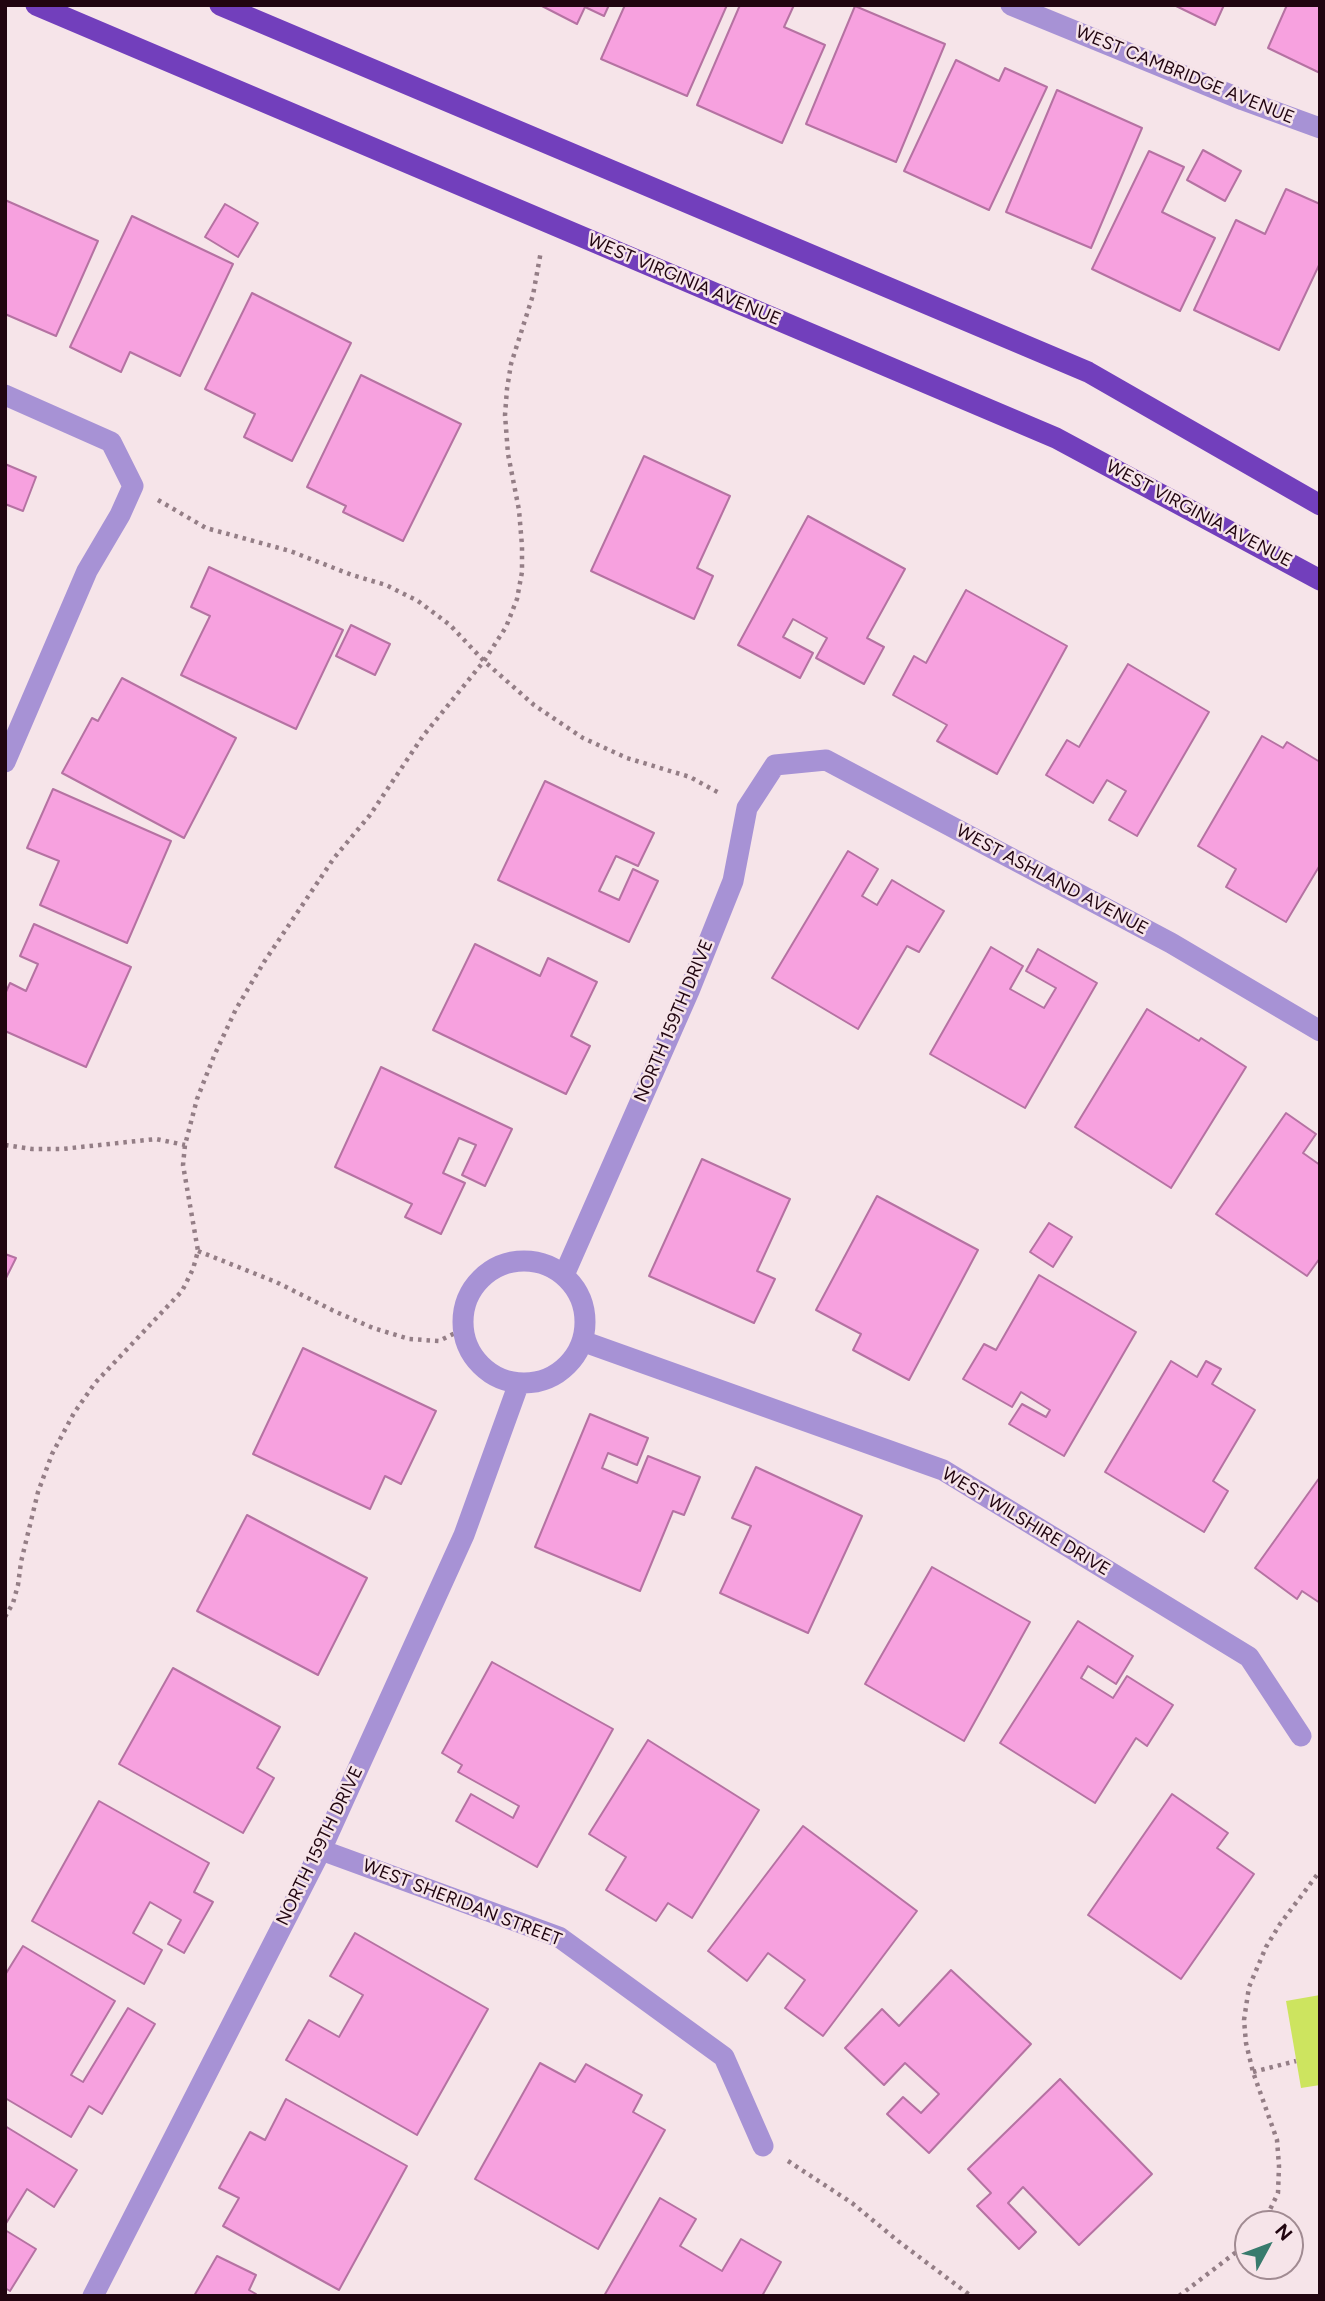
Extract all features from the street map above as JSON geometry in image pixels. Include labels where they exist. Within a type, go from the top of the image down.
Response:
[{"type":"main road","name":"WEST VIRGINIA AVENUE","points":[[36,5],[1056,438],[1320,580]]},
{"type":"main road","points":[[220,5],[1088,372],[1320,505]]},
{"type":"street","name":"WEST CAMBRIDGE AVENUE","points":[[1011,5],[1243,100],[1320,128]]},
{"type":"street","points":[[5,395],[111,442],[133,486],[120,515],[87,571],[5,762]]},
{"type":"street","name":"WEST ASHLAND AVENUE","points":[[775,765],[826,760],[1171,943],[1320,1031]]},
{"type":"street","name":"NORTH 159TH DRIVE","points":[[564,1275],[689,991],[733,881],[747,808],[775,765]]},
{"type":"street","points":[[525,1260],[545,1264],[564,1275],[576,1289],[583,1305],[585,1323],[582,1341],[575,1356],[564,1368],[551,1377],[519,1383],[498,1377],[481,1365],[469,1349],[463,1329],[464,1308],[472,1289],[486,1273],[505,1263],[525,1260]]},
{"type":"street","name":"WEST WILSHIRE DRIVE","points":[[582,1341],[943,1470],[1249,1657],[1301,1736]]},
{"type":"street","name":"NORTH 159TH DRIVE","points":[[93,2296],[321,1850],[464,1535],[519,1383]]},
{"type":"street","name":"WEST SHERIDAN STREET","points":[[321,1850],[559,1937],[724,2057],[763,2146]]},
{"type":"path","points":[[5,1617],[13,1603],[18,1585],[38,1492],[74,1413],[95,1383],[182,1291],[193,1269],[198,1251],[183,1165],[185,1144],[197,1099],[236,1009],[334,858],[389,788],[443,709],[484,661],[506,627],[517,599],[522,572],[519,510],[508,454],[505,415],[511,364],[533,295],[548,223]]},
{"type":"path","points":[[133,486],[206,528],[290,551],[352,575],[386,584],[408,595],[450,625],[484,661],[534,705],[583,738],[627,758],[690,777],[747,808]]},
{"type":"path","points":[[5,1145],[32,1149],[62,1149],[156,1139],[185,1144]]},
{"type":"path","points":[[198,1251],[276,1282],[349,1318],[409,1339],[439,1342],[463,1329]]},
{"type":"path","points":[[1270,2210],[1279,2193],[1278,2140],[1253,2072],[1244,2020],[1249,1987],[1266,1947],[1320,1871]]},
{"type":"path","points":[[1253,2072],[1296,2061]]},
{"type":"path","points":[[763,2146],[852,2203],[971,2296]]},
{"type":"path","points":[[1179,2296],[1234,2254]]},
{"type":"green space","points":[[1320,1995],[1320,2085],[1301,2088],[1286,2001]]},
{"type":"building","points":[[540,5],[609,5],[604,16],[585,7],[577,24]]},
{"type":"building","points":[[625,5],[727,5],[687,96],[601,59]]},
{"type":"building","points":[[740,5],[794,5],[784,27],[825,45],[782,143],[697,105]]},
{"type":"building","points":[[1174,5],[1224,5],[1215,25]]},
{"type":"building","points":[[1287,5],[1320,5],[1320,73],[1268,48]]},
{"type":"building","points":[[855,6],[945,44],[896,162],[806,124]]},
{"type":"building","points":[[956,60],[999,81],[1005,68],[1047,87],[989,210],[904,171]]},
{"type":"building","points":[[1057,90],[1142,128],[1091,248],[1006,212]]},
{"type":"building","points":[[1203,150],[1241,171],[1225,201],[1187,180]]},
{"type":"building","points":[[1149,151],[1184,167],[1162,212],[1215,238],[1180,311],[1092,269]]},
{"type":"building","points":[[1286,189],[1320,204],[1320,263],[1279,350],[1194,310],[1236,220],[1265,234]]},
{"type":"building","points":[[5,200],[98,241],[56,336],[5,314]]},
{"type":"building","points":[[225,204],[258,223],[238,257],[205,237]]},
{"type":"building","points":[[132,216],[233,264],[180,376],[130,352],[121,372],[70,347]]},
{"type":"building","points":[[252,293],[351,343],[292,461],[244,437],[255,414],[205,389]]},
{"type":"building","points":[[361,375],[461,424],[403,541],[343,512],[346,506],[307,487]]},
{"type":"building","points":[[644,456],[730,496],[697,568],[713,576],[694,619],[591,571]]},
{"type":"building","points":[[5,464],[36,477],[23,511],[5,504]]},
{"type":"building","points":[[808,516],[905,569],[867,638],[884,647],[864,684],[816,658],[827,638],[793,619],[783,637],[813,653],[800,678],[738,645]]},
{"type":"building","points":[[209,567],[343,630],[296,729],[181,675],[210,616],[191,607]]},
{"type":"building","points":[[966,590],[1067,646],[997,774],[937,741],[947,725],[893,695],[914,656],[926,663]]},
{"type":"building","points":[[351,625],[390,644],[375,675],[336,656]]},
{"type":"building","points":[[1128,664],[1209,712],[1137,836],[1109,820],[1126,791],[1107,780],[1093,803],[1046,775],[1067,740],[1079,747]]},
{"type":"building","points":[[122,678],[236,738],[184,838],[62,773],[92,718],[98,721]]},
{"type":"building","points":[[1262,736],[1283,748],[1287,742],[1320,762],[1320,865],[1286,922],[1226,887],[1236,869],[1198,846]]},
{"type":"building","points":[[545,781],[654,833],[638,866],[616,856],[599,891],[619,900],[633,869],[658,881],[629,942],[498,880]]},
{"type":"building","points":[[53,789],[171,841],[127,943],[40,905],[59,861],[27,848]]},
{"type":"building","points":[[848,851],[878,869],[862,896],[877,905],[892,880],[944,911],[919,952],[907,946],[858,1029],[772,978]]},
{"type":"building","points":[[34,924],[131,967],[86,1067],[5,1031],[5,994],[10,983],[26,991],[38,964],[20,956]]},
{"type":"building","points":[[475,944],[540,976],[548,958],[597,982],[571,1036],[590,1046],[566,1094],[433,1030]]},
{"type":"building","points":[[991,947],[1023,966],[1010,989],[1044,1008],[1056,988],[1026,971],[1038,949],[1097,983],[1025,1108],[930,1054]]},
{"type":"building","points":[[1147,1009],[1199,1041],[1201,1038],[1246,1067],[1171,1188],[1075,1127]]},
{"type":"building","points":[[381,1067],[512,1129],[485,1186],[462,1175],[476,1145],[459,1138],[443,1173],[465,1183],[441,1234],[405,1217],[412,1204],[335,1167]]},
{"type":"building","points":[[1286,1113],[1316,1134],[1303,1153],[1320,1165],[1320,1258],[1307,1276],[1216,1214]]},
{"type":"building","points":[[702,1159],[790,1199],[757,1271],[775,1279],[754,1323],[649,1276]]},
{"type":"building","points":[[877,1196],[978,1250],[909,1380],[853,1350],[861,1334],[816,1310]]},
{"type":"building","points":[[1049,1223],[1072,1237],[1053,1267],[1030,1252]]},
{"type":"building","points":[[5,1254],[16,1258],[5,1280]]},
{"type":"building","points":[[1039,1275],[1136,1332],[1064,1456],[1009,1424],[1022,1404],[1046,1417],[1050,1410],[1021,1392],[1012,1407],[963,1379],[984,1344],[996,1350]]},
{"type":"building","points":[[303,1348],[436,1411],[401,1484],[385,1476],[370,1509],[253,1454]]},
{"type":"building","points":[[1171,1361],[1197,1377],[1206,1361],[1221,1369],[1212,1384],[1255,1410],[1213,1481],[1228,1491],[1204,1532],[1105,1472]]},
{"type":"building","points":[[590,1414],[648,1438],[637,1465],[608,1453],[602,1468],[637,1483],[648,1456],[700,1477],[684,1515],[673,1511],[640,1591],[535,1547]]},
{"type":"building","points":[[756,1467],[862,1516],[808,1633],[720,1593],[751,1526],[732,1518]]},
{"type":"building","points":[[1320,1477],[1320,1603],[1302,1591],[1297,1599],[1255,1568]]},
{"type":"building","points":[[247,1515],[367,1578],[318,1675],[197,1611]]},
{"type":"building","points":[[932,1567],[1030,1622],[964,1741],[865,1684]]},
{"type":"building","points":[[1078,1621],[1133,1656],[1116,1684],[1088,1666],[1081,1678],[1113,1698],[1127,1676],[1173,1705],[1147,1746],[1136,1738],[1095,1803],[1000,1743]]},
{"type":"building","points":[[492,1662],[613,1729],[537,1867],[456,1821],[471,1794],[513,1818],[519,1806],[458,1772],[462,1765],[442,1753]]},
{"type":"building","points":[[173,1668],[280,1727],[257,1768],[274,1778],[243,1833],[119,1764]]},
{"type":"building","points":[[648,1740],[759,1810],[692,1918],[668,1903],[656,1921],[606,1890],[626,1857],[589,1834]]},
{"type":"building","points":[[1172,1794],[1228,1833],[1217,1848],[1254,1874],[1181,1979],[1088,1915]]},
{"type":"building","points":[[99,1801],[209,1863],[194,1892],[213,1902],[184,1953],[168,1944],[181,1920],[150,1902],[133,1933],[162,1950],[144,1984],[32,1921]]},
{"type":"building","points":[[803,1826],[917,1911],[823,2036],[785,2008],[805,1980],[768,1953],[747,1981],[708,1951]]},
{"type":"building","points":[[355,1933],[488,2009],[417,2135],[286,2060],[309,2020],[339,2037],[363,1995],[330,1976]]},
{"type":"building","points":[[23,1946],[115,2001],[71,2075],[83,2082],[128,2008],[155,2024],[102,2114],[89,2106],[71,2137],[5,2098],[5,1975]]},
{"type":"building","points":[[951,1970],[1031,2044],[929,2153],[887,2114],[903,2097],[921,2113],[939,2094],[905,2063],[884,2085],[845,2048],[882,2009],[899,2026]]},
{"type":"building","points":[[540,2063],[575,2082],[586,2064],[642,2095],[633,2112],[665,2130],[598,2249],[475,2179]]},
{"type":"building","points":[[1060,2079],[1152,2174],[1079,2245],[1023,2187],[1008,2203],[1036,2232],[1019,2249],[977,2206],[991,2193],[968,2169]]},
{"type":"building","points":[[286,2099],[407,2166],[339,2290],[223,2226],[239,2198],[219,2188],[250,2132],[265,2140]]},
{"type":"building","points":[[5,2126],[77,2170],[54,2207],[27,2189],[5,2225]]},
{"type":"building","points":[[660,2198],[696,2219],[680,2246],[722,2271],[741,2239],[781,2262],[762,2296],[604,2296]]},
{"type":"building","points":[[5,2230],[36,2249],[10,2291],[5,2288]]},
{"type":"building","points":[[217,2256],[256,2275],[249,2290],[256,2294],[255,2296],[194,2296]]}]
